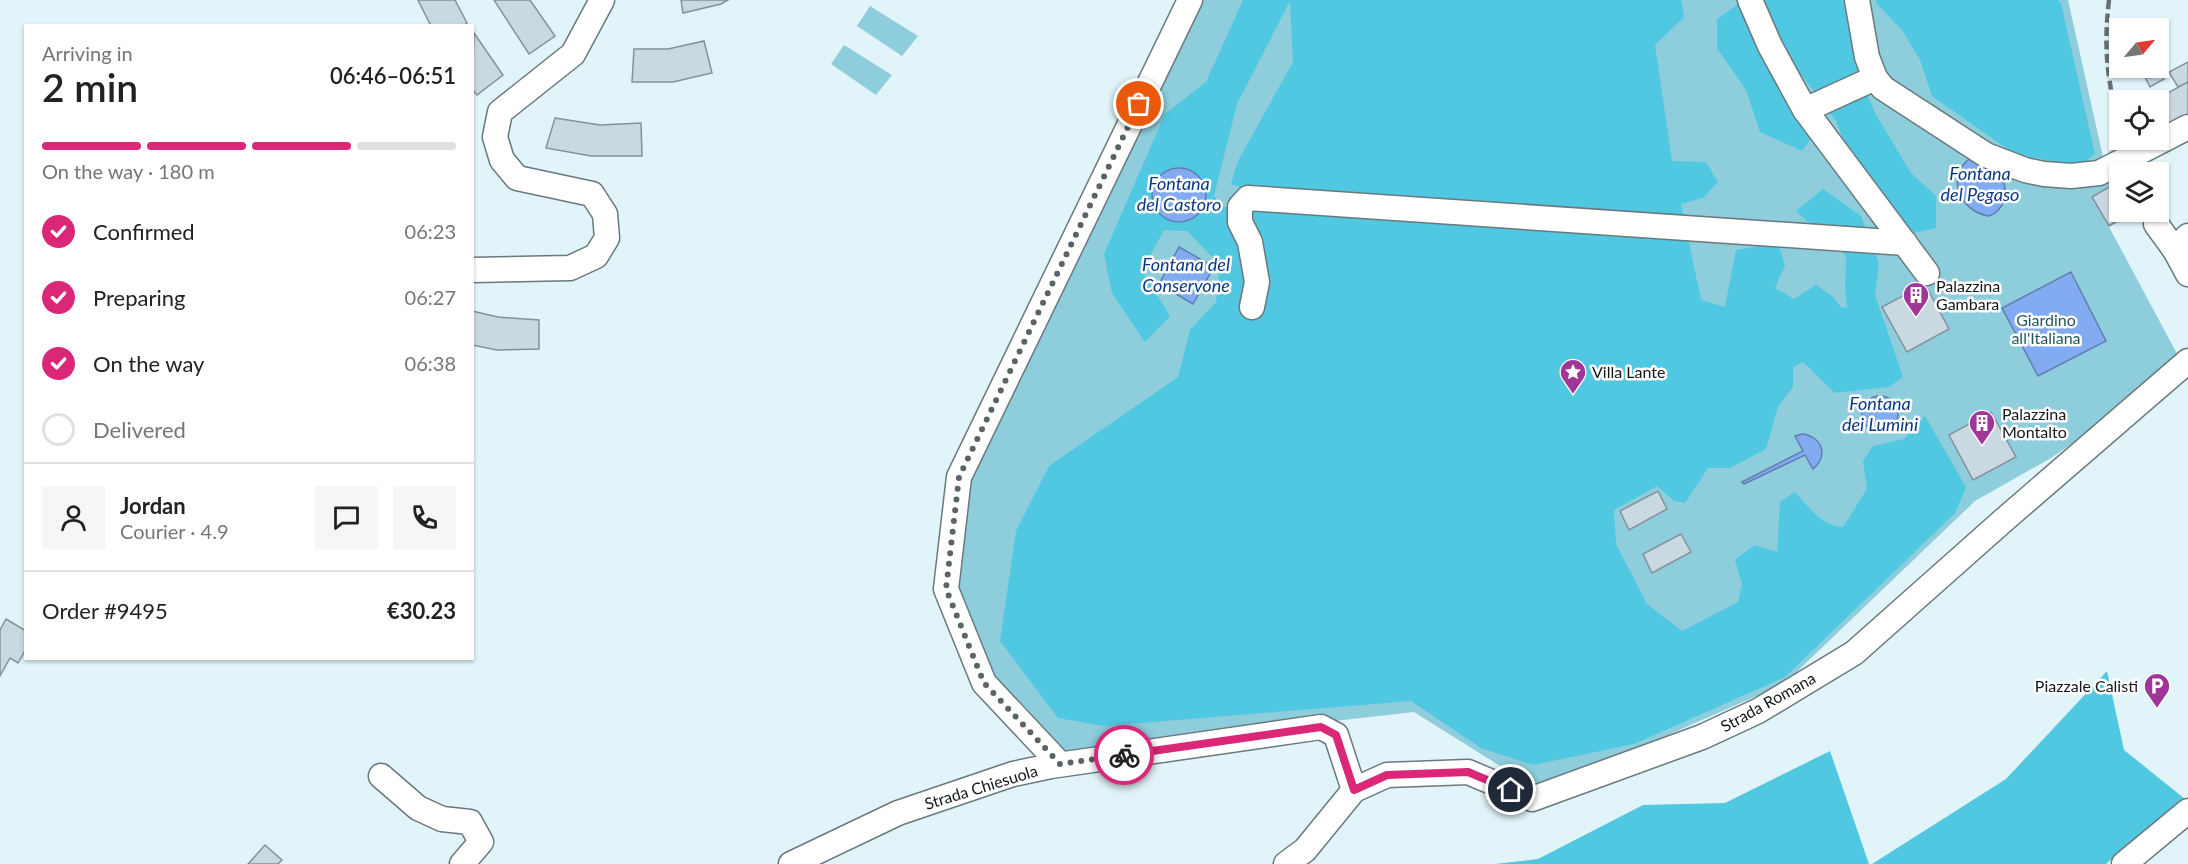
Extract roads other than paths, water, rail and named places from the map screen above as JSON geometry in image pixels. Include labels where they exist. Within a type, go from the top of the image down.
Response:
[{"type":"street","points":[[474,270],[570,268],[596,256],[607,238],[605,214],[592,194],[517,178],[502,160],[495,137],[500,112],[573,54],[602,0]]},
{"type":"street","points":[[1060,764],[984,683],[946,589],[959,477],[1190,0]]},
{"type":"street","points":[[1750,0],[1770,46],[1805,110],[1927,273]]},
{"type":"street","points":[[1857,0],[1868,57],[1875,78],[1883,88],[1964,142],[1986,155],[2011,165],[2044,174],[2093,175],[2188,127]]},
{"type":"street","points":[[1805,110],[1875,78]]},
{"type":"street","points":[[1252,307],[1257,282],[1250,242],[1240,222],[1240,207],[1248,198],[1905,243]]},
{"type":"street","points":[[2156,224],[2182,242],[2188,274]]},
{"type":"street","name":"Strada Romana","points":[[1286,864],[1305,850],[1354,790],[1387,775],[1468,772],[1532,799],[1702,737],[1758,711],[1854,653],[2188,361]]},
{"type":"street","name":"Strada Chiesuola","points":[[791,864],[898,813],[1013,774],[1060,764],[1321,727],[1336,735],[1354,790]]},
{"type":"street","points":[[381,776],[418,808],[442,819],[470,822],[481,842],[462,864]]},
{"type":"street","points":[[2124,864],[2188,811]]},
{"type":"water","name":"Fontana del Pegaso","points":[[1974,156],[1992,164],[2002,176],[2004,184],[2005,192],[2001,206],[1989,216],[1969,207],[1959,190],[1957,181],[1959,172]]},
{"type":"water","name":"Fontana del Castoro","points":[[1174,168],[1184,168],[1194,172],[1202,180],[1206,195],[1202,210],[1194,218],[1184,222],[1174,222],[1164,218],[1156,210],[1152,200],[1152,190],[1156,180],[1164,172]]},
{"type":"water","name":"Fontana del Conservone","points":[[1179,247],[1214,267],[1193,304],[1159,284]]},
{"type":"water","points":[[2071,272],[2106,341],[2038,376],[2002,308]]},
{"type":"water","name":"Fontana dei Lumini","points":[[1880,396],[1893,401],[1898,414],[1893,427],[1880,432],[1867,427],[1862,414],[1867,401]]},
{"type":"water","points":[[1802,434],[1814,438],[1821,447],[1821,458],[1813,469],[1805,455],[1744,484],[1742,482],[1803,451],[1795,436]]},
{"type":"railway","points":[[2109,0],[2106,35],[2111,90]]},
{"type":"place","name":"Palazzina Gambara","points":[[1916,318]]},
{"type":"place","name":"Villa Lante","points":[[1573,395]]},
{"type":"place","name":"Palazzina Montalto","points":[[1982,446]]},
{"type":"place","name":"Piazzale Calisti","points":[[2157,709]]},
{"type":"park label","name":"Giardino all'Italiana","points":[[2046,329]]}]
